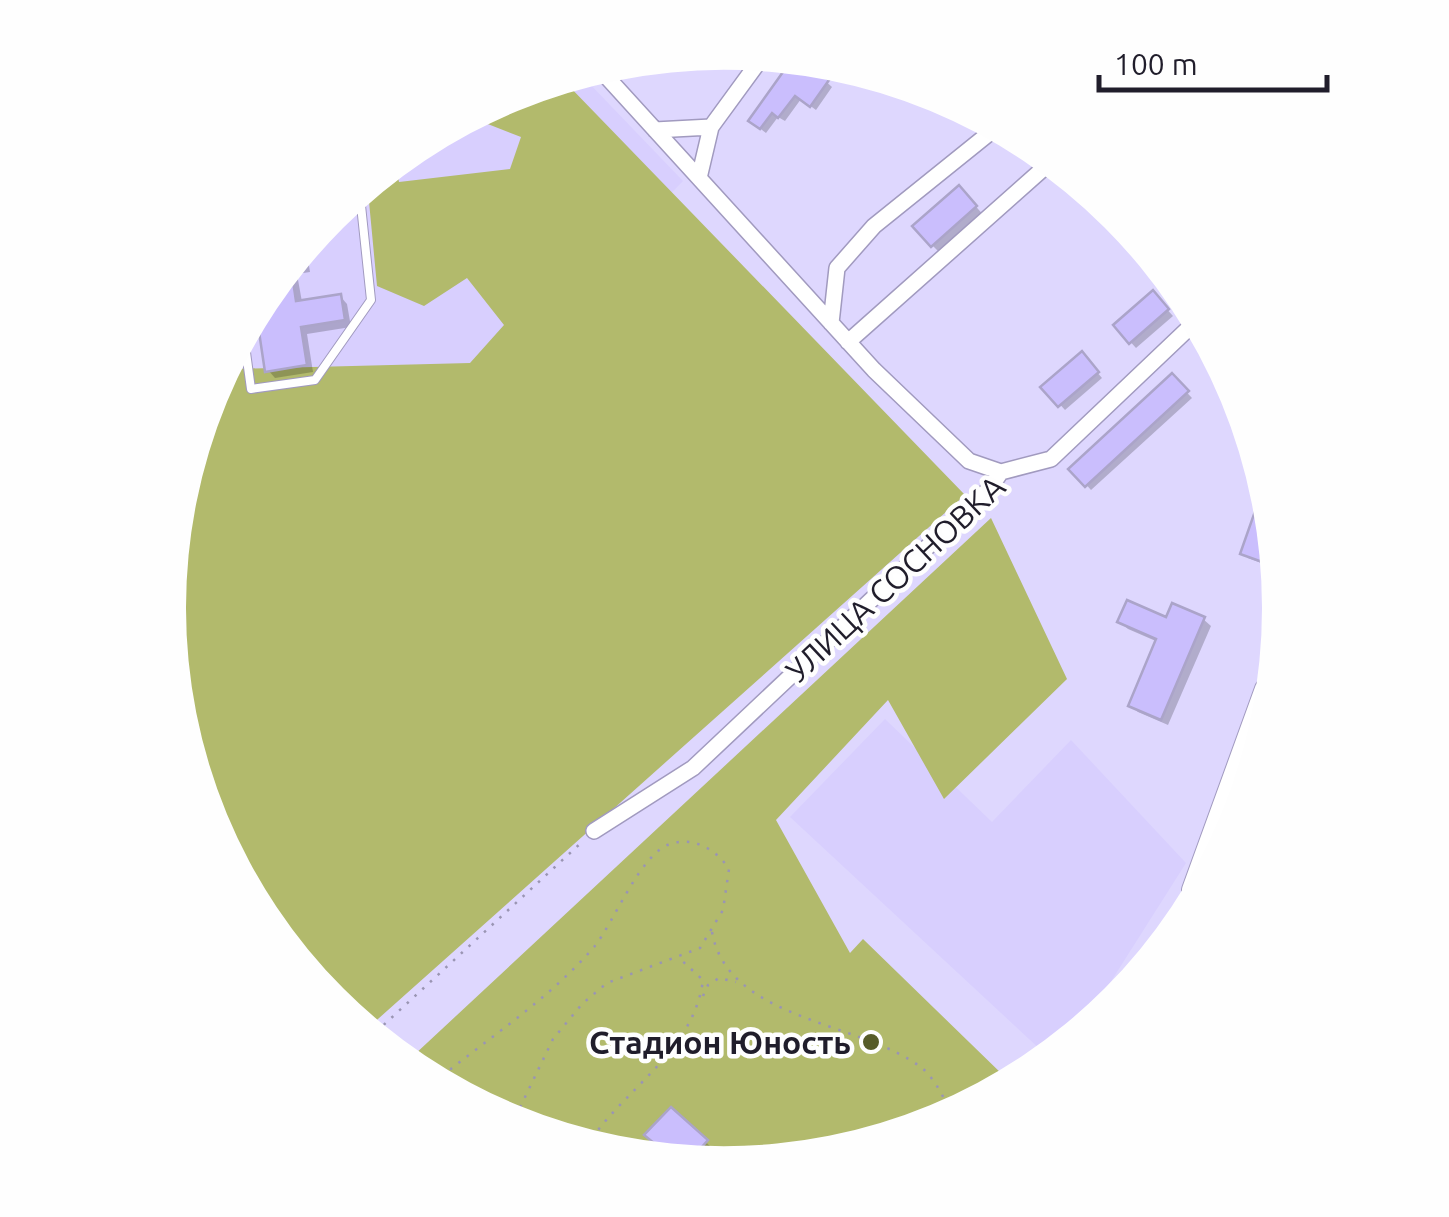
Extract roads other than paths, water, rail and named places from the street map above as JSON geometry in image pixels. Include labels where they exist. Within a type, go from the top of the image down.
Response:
[{"type":"street","points":[[698,178],[712,127],[752,71]]},
{"type":"street","points":[[611,82],[848,342],[969,461],[1001,472]]},
{"type":"street","points":[[655,130],[712,127]]},
{"type":"street","points":[[830,323],[837,268],[874,226],[984,137]]},
{"type":"street","points":[[848,342],[1039,172]]},
{"type":"street","name":"УЛИЦА СОСНОВКА","points":[[594,831],[693,768],[990,488],[1001,472],[1051,459],[1186,331]]},
{"type":"street","points":[[1209,843],[1249,731]]},
{"type":"lane","points":[[247,360],[252,389],[315,380],[372,300],[362,211]]},
{"type":"place","name":"Стадион Юность","points":[[871,1042]]}]
